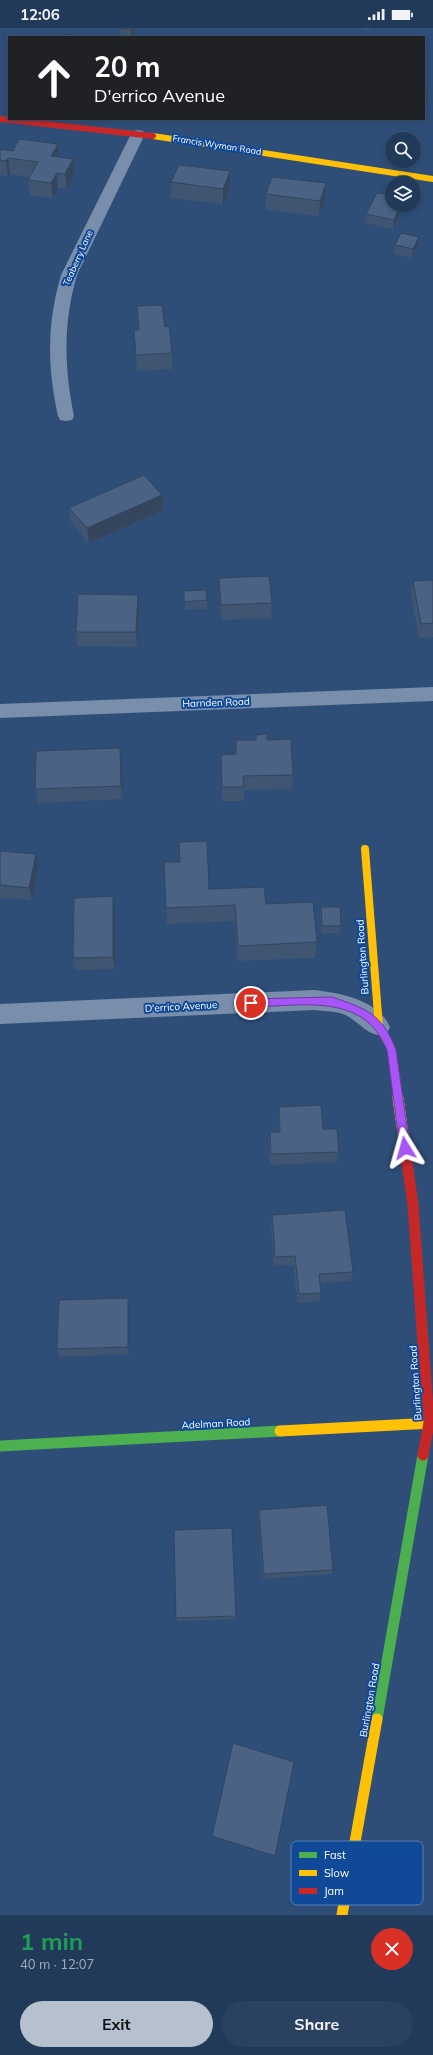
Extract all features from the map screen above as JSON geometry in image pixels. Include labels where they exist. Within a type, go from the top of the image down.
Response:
[{"type":"street","name":"Francis Wyman Road","points":[[0,120],[138,134],[333,162],[433,180]]},
{"type":"street","name":"Teaberry Lane","points":[[66,416],[58,381],[56,354],[57,329],[62,296],[69,274],[138,134]]},
{"type":"street","name":"Harnden Road","points":[[0,711],[433,694]]},
{"type":"street","name":"Burlington Road","points":[[355,1841],[431,1423],[413,1205],[392,1050],[379,1027],[365,848]]},
{"type":"street","name":"D'errico Avenue","points":[[0,1014],[314,1000],[332,1001],[349,1006],[363,1012],[379,1027]]},
{"type":"street","name":"Adelman Road","points":[[0,1446],[431,1423]]},
{"type":"street","name":"Burlington Road","points":[[342,1915],[344,1905]]},
{"type":"building","points":[[120,28],[133,28],[131,30]]},
{"type":"building","points":[[71,34],[72,36],[60,36]]},
{"type":"building","points":[[19,139],[58,144],[51,156],[73,159],[65,174],[57,173],[51,183],[28,180],[38,162],[8,158],[6,161],[0,160],[0,149],[13,151]]},
{"type":"building","points":[[179,165],[230,171],[223,189],[171,182]]},
{"type":"building","points":[[272,177],[326,183],[320,201],[266,194]]},
{"type":"building","points":[[377,193],[385,194],[385,212],[397,212],[394,220],[366,214]]},
{"type":"building","points":[[401,233],[419,237],[413,249],[395,245]]},
{"type":"building","points":[[162,305],[165,327],[169,326],[172,353],[136,355],[134,330],[139,330],[137,306]]},
{"type":"building","points":[[144,475],[162,495],[87,528],[69,508]]},
{"type":"building","points":[[269,576],[272,603],[221,605],[219,578]]},
{"type":"building","points":[[433,580],[433,623],[421,624],[413,581]]},
{"type":"building","points":[[206,590],[207,600],[184,602],[184,591]]},
{"type":"building","points":[[78,594],[138,595],[136,632],[76,632]]},
{"type":"building","points":[[267,734],[267,740],[291,739],[293,775],[243,776],[244,787],[222,787],[221,755],[236,754],[236,740],[256,740],[256,735]]},
{"type":"building","points":[[120,748],[121,786],[35,789],[36,751]]},
{"type":"building","points":[[207,841],[209,889],[264,887],[266,904],[313,902],[317,942],[238,946],[235,905],[166,908],[164,862],[180,862],[179,842]]},
{"type":"building","points":[[0,851],[36,854],[29,888],[0,885]]},
{"type":"building","points":[[113,896],[113,957],[73,958],[74,898]]},
{"type":"building","points":[[321,907],[340,907],[341,926],[322,926]]},
{"type":"building","points":[[321,1105],[323,1129],[337,1129],[339,1152],[271,1154],[270,1132],[280,1132],[279,1107]]},
{"type":"building","points":[[345,1210],[353,1272],[319,1274],[321,1293],[299,1294],[295,1256],[275,1257],[272,1215]]},
{"type":"building","points":[[128,1298],[128,1347],[57,1349],[59,1300]]},
{"type":"building","points":[[327,1505],[333,1570],[264,1574],[259,1510]]},
{"type":"building","points":[[232,1528],[236,1616],[176,1618],[174,1530]]},
{"type":"building","points":[[233,1743],[294,1762],[275,1856],[212,1836]]},
{"type":"traffic: fast","points":[[0,1446],[280,1431]]},
{"type":"traffic: fast","points":[[377,1719],[423,1455]]},
{"type":"traffic: slow","points":[[153,136],[433,179]]},
{"type":"traffic: slow","points":[[365,849],[379,1027],[392,1050],[405,1148]]},
{"type":"traffic: slow","points":[[280,1431],[433,1423]]},
{"type":"traffic: slow","points":[[355,1841],[377,1719]]},
{"type":"traffic: slow","points":[[342,1915],[344,1905]]},
{"type":"traffic: jam","points":[[0,119],[8,120]]},
{"type":"traffic: jam","points":[[9,120],[153,136]]},
{"type":"traffic: jam","points":[[405,1148],[413,1205],[429,1423],[423,1455]]},
{"type":"route","points":[[251,1003],[314,1000],[332,1001],[363,1012],[372,1020],[387,1039],[392,1050],[405,1148]]}]
